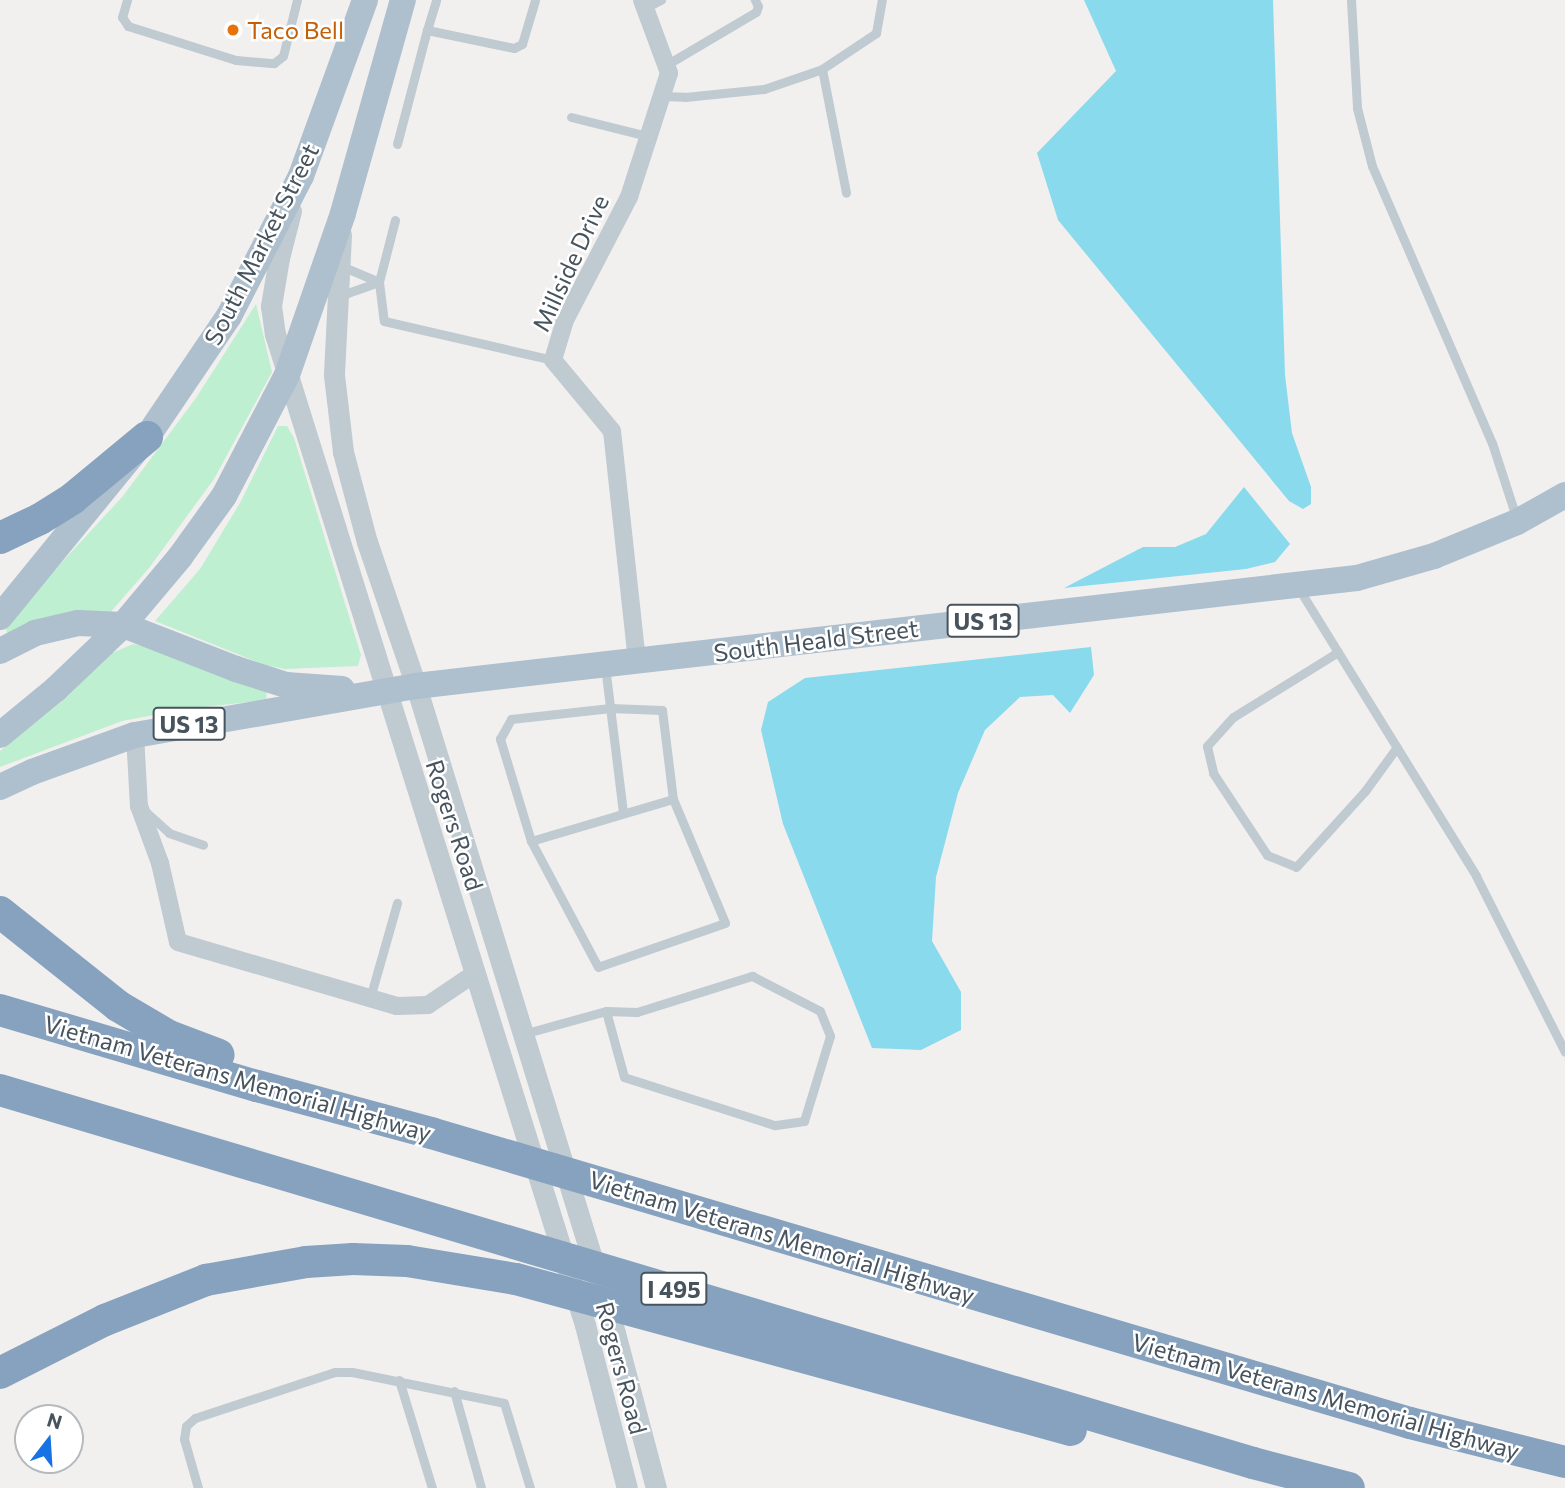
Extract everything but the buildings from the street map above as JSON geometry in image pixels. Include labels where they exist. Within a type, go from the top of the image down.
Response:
[{"type":"highway","points":[[0,538],[57,508],[147,438]]},
{"type":"highway","points":[[0,912],[76,976],[152,1027],[200,1049],[264,1069],[431,1133]]},
{"type":"highway","name":"Vietnam Veterans Memorial Highway","points":[[0,1010],[257,1086],[431,1133],[1410,1423],[1565,1462]]},
{"type":"highway","name":"I 495","points":[[0,1090],[1349,1488]]},
{"type":"highway","points":[[0,1373],[105,1320],[206,1280],[306,1262],[353,1259],[407,1261],[467,1269],[529,1283],[1193,1464],[1313,1479]]},
{"type":"main road","name":"South Market Street","points":[[0,735],[56,689],[122,625],[180,557],[224,496],[286,376],[342,213],[403,0]]},
{"type":"main road","name":"South Market Street","points":[[0,617],[147,438],[229,316],[301,176],[362,2]]},
{"type":"main road","name":"South Heald Street","points":[[0,787],[32,772],[135,735],[416,686],[1357,578],[1434,556],[1517,522],[1565,495]]},
{"type":"main road","name":"South Heald Street","points":[[0,651],[35,633],[78,623],[122,625],[236,669],[286,685],[386,693]]},
{"type":"street","points":[[650,3],[666,65]]},
{"type":"street","name":"Millside Drive","points":[[637,661],[612,431],[553,360],[565,320],[629,197],[669,73],[666,65]]},
{"type":"street","name":"Rogers Road","points":[[301,176],[279,258],[271,306],[286,376],[585,1325],[627,1488]]},
{"type":"street","name":"Rogers Road","points":[[342,213],[334,374],[343,452],[367,542],[416,686],[615,1333],[656,1488]]},
{"type":"street","points":[[135,735],[139,806],[160,863],[177,942],[397,1006],[428,1005],[474,974]]},
{"type":"lane","points":[[127,0],[122,16],[128,26],[236,60],[274,63],[284,56],[297,0]]},
{"type":"lane","points":[[397,144],[436,0]]},
{"type":"lane","points":[[427,30],[514,48],[522,44],[535,0]]},
{"type":"lane","points":[[666,65],[756,12],[758,6],[754,0]]},
{"type":"lane","points":[[660,96],[685,97],[764,89],[822,69],[876,33],[882,0]]},
{"type":"lane","points":[[1351,0],[1357,107],[1373,166],[1492,443],[1517,522]]},
{"type":"lane","points":[[822,69],[846,193]]},
{"type":"lane","points":[[571,117],[647,136]]},
{"type":"lane","points":[[395,220],[379,282],[384,321],[553,360]]},
{"type":"lane","points":[[339,265],[379,282]]},
{"type":"lane","points":[[337,297],[379,282]]},
{"type":"lane","points":[[1296,584],[1476,876],[1565,1052]]},
{"type":"lane","points":[[1338,652],[1233,717],[1206,746],[1213,774],[1267,855],[1296,867],[1365,791],[1397,747]]},
{"type":"lane","points":[[605,664],[623,813]]},
{"type":"lane","points":[[610,708],[662,710],[673,799],[725,923],[598,967],[531,841],[499,739],[511,719],[610,708]]},
{"type":"lane","points":[[531,841],[673,799]]},
{"type":"lane","points":[[139,806],[169,833],[202,845]]},
{"type":"lane","points":[[370,998],[397,903]]},
{"type":"lane","points":[[522,1035],[606,1011],[637,1012],[752,976],[820,1011],[830,1036],[804,1121],[774,1125],[624,1077],[606,1011]]},
{"type":"lane","points":[[198,1488],[184,1439],[186,1426],[195,1418],[335,1372],[399,1380],[504,1403],[530,1488]]},
{"type":"lane","points":[[399,1380],[432,1488]]},
{"type":"lane","points":[[454,1391],[481,1488]]},
{"type":"green space","points":[[256,304],[272,372],[214,479],[149,568],[109,614],[7,633],[5,624],[123,496],[196,398]]},
{"type":"green space","points":[[278,426],[287,426],[294,438],[361,655],[358,666],[285,669],[265,665],[155,621],[200,569],[240,503]]},
{"type":"green space","points":[[133,644],[159,649],[267,689],[266,700],[186,709],[122,721],[0,767],[0,751],[67,697],[112,653]]},
{"type":"water","points":[[1084,0],[1273,0],[1285,375],[1292,433],[1311,487],[1311,504],[1303,509],[1289,501],[1058,220],[1037,153],[1116,71]]},
{"type":"water","points":[[1244,487],[1290,544],[1275,562],[1246,569],[1064,588],[1143,547],[1175,547],[1206,534]]},
{"type":"water","points":[[1091,647],[1094,675],[1070,713],[1053,695],[1020,697],[985,730],[958,793],[936,877],[932,941],[961,992],[961,1030],[921,1050],[872,1048],[783,824],[761,730],[768,702],[805,678]]},
{"type":"place","name":"Taco Bell","points":[[233,30]]}]
